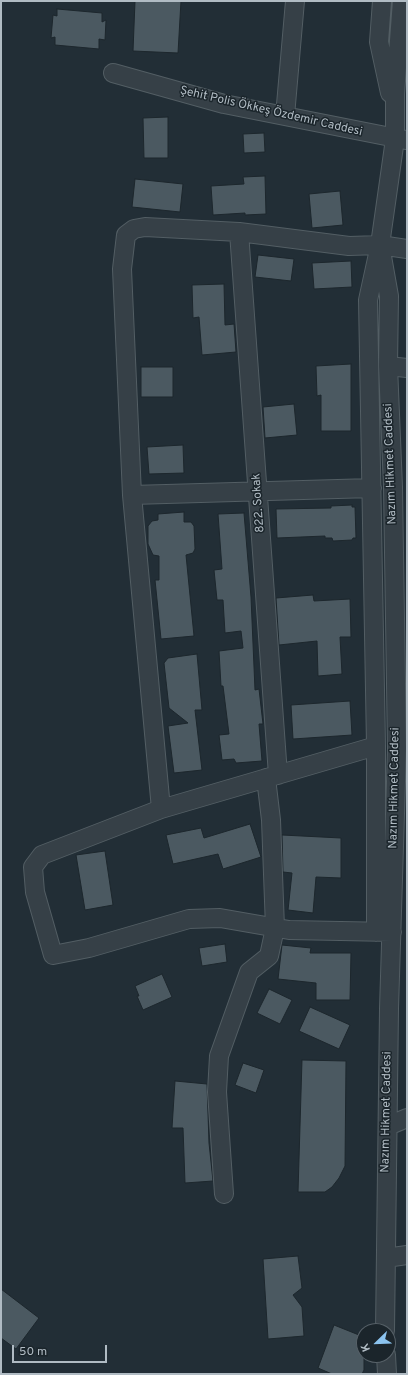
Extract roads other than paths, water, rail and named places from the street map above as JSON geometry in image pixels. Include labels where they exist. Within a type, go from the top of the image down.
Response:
[{"type":"street","points":[[285,116],[295,1]]},
{"type":"street","points":[[382,1],[379,42],[399,134]]},
{"type":"street","name":"Nazım Hikmet Caddesi","points":[[385,1323],[389,1008],[384,932],[376,746],[368,300],[380,245],[399,134],[395,94],[402,1]]},
{"type":"street","name":"Şehit Polis Ökkeş Özdemir Caddesi","points":[[113,73],[224,104],[285,116],[399,134]]},
{"type":"street","points":[[161,808],[132,495],[122,269],[126,235],[134,229],[145,227],[239,232],[349,246],[380,245],[407,249]]},
{"type":"street","name":"822. Sokak","points":[[224,1194],[217,1092],[219,1056],[249,972],[269,956],[275,928],[271,820],[272,776],[258,493],[239,232]]},
{"type":"street","name":"Nazım Hikmet Caddesi","points":[[380,245],[389,296],[388,366],[393,487],[401,608],[402,749],[384,932]]},
{"type":"street","points":[[388,366],[407,368]]},
{"type":"street","points":[[132,495],[258,493],[372,488]]},
{"type":"street","points":[[376,746],[161,808],[42,854],[33,867],[35,892],[53,955],[88,948],[190,919],[220,918],[289,930],[384,932]]},
{"type":"street","points":[[388,1126],[407,1118]]},
{"type":"street","points":[[386,1258],[407,1255]]},
{"type":"street","points":[[386,1363],[386,1374]]}]
